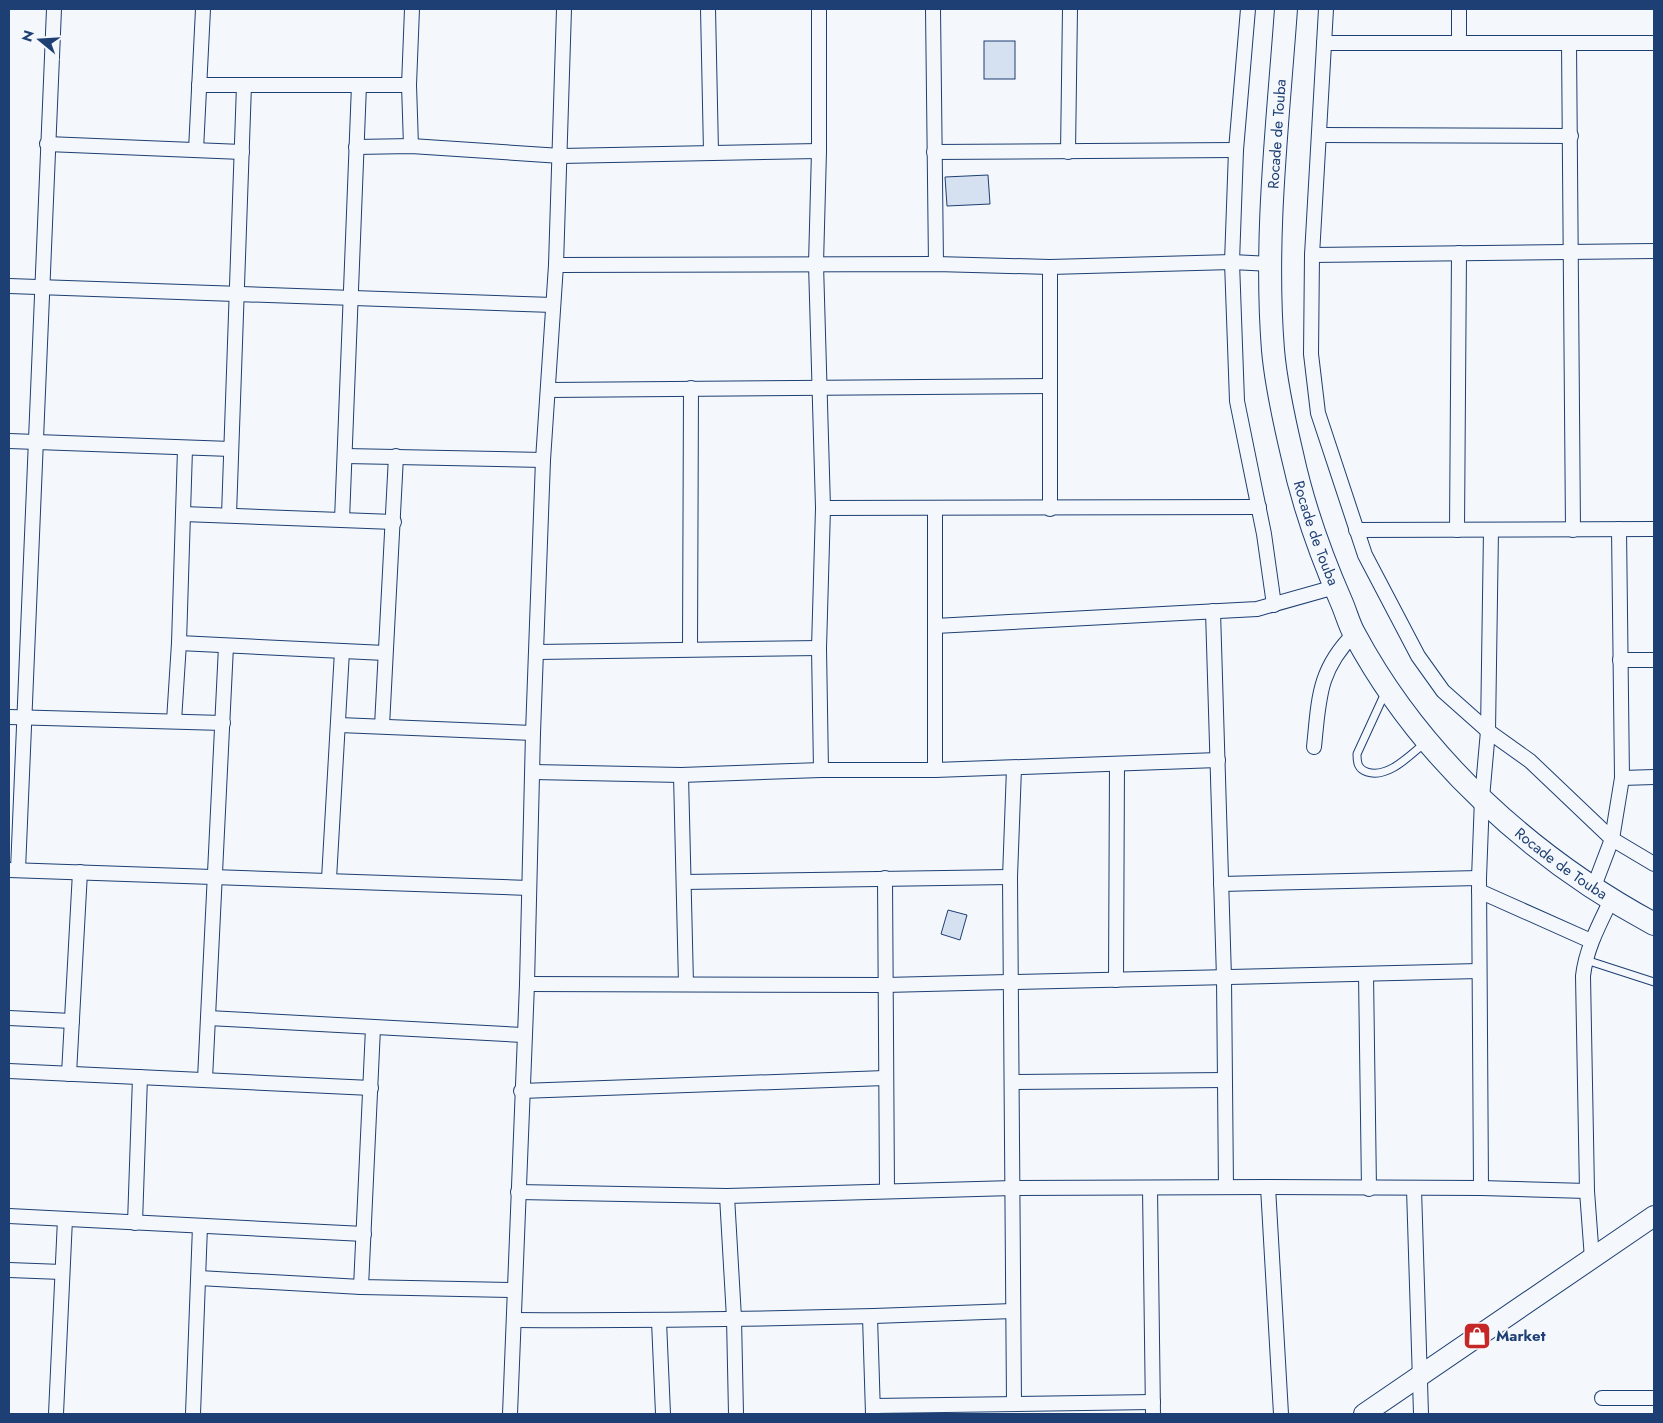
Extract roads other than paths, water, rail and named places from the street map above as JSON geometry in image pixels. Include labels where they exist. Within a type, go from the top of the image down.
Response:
[{"type":"main road","name":"Rocade de Touba","points":[[1286,9],[1272,206],[1273,352],[1281,408],[1300,489],[1317,544],[1334,587],[1354,634],[1387,689],[1428,741],[1482,798],[1530,842],[1602,894],[1654,924]]},
{"type":"street","points":[[54,9],[24,717],[14,870],[216,878],[329,879],[529,888]]},
{"type":"street","points":[[196,150],[203,9]]},
{"type":"street","points":[[410,146],[409,86],[412,9]]},
{"type":"street","points":[[510,1414],[521,1091],[527,984],[533,732],[544,460],[561,156],[564,9]]},
{"type":"street","points":[[708,9],[711,152]]},
{"type":"street","points":[[819,9],[819,151],[816,264],[822,508],[819,648],[821,770]]},
{"type":"street","points":[[933,9],[936,264]]},
{"type":"street","points":[[1068,152],[1070,9]]},
{"type":"street","points":[[1248,9],[1236,150],[1232,262],[1237,401],[1259,507],[1274,605]]},
{"type":"street","points":[[1326,9],[1312,255],[1311,354],[1318,413],[1365,556],[1418,656],[1444,691],[1488,731],[1530,761],[1612,839],[1654,864]]},
{"type":"street","points":[[1459,9],[1459,43]]},
{"type":"street","points":[[1324,43],[1654,43]]},
{"type":"street","points":[[1569,43],[1573,530]]},
{"type":"street","points":[[199,85],[409,86]]},
{"type":"street","points":[[229,515],[244,85]]},
{"type":"street","points":[[342,520],[359,85]]},
{"type":"street","points":[[1320,135],[1571,136]]},
{"type":"street","points":[[47,144],[242,152]]},
{"type":"street","points":[[356,147],[410,146],[561,156],[819,151]]},
{"type":"street","points":[[934,152],[1236,150]]},
{"type":"street","points":[[1312,255],[1654,251]]},
{"type":"street","points":[[1457,530],[1458,253]]},
{"type":"street","points":[[556,265],[936,264],[1050,267],[1232,262],[1271,264]]},
{"type":"street","points":[[1050,267],[1050,509]]},
{"type":"street","points":[[9,286],[351,300],[553,305]]},
{"type":"street","points":[[548,390],[1050,386]]},
{"type":"street","points":[[690,649],[692,388]]},
{"type":"street","points":[[9,441],[231,450]]},
{"type":"street","points":[[174,721],[179,643],[185,449]]},
{"type":"street","points":[[345,456],[544,460]]},
{"type":"street","points":[[382,726],[396,456]]},
{"type":"street","points":[[822,508],[1050,509],[1259,507]]},
{"type":"street","points":[[935,509],[935,770]]},
{"type":"street","points":[[183,514],[394,522]]},
{"type":"street","points":[[1356,530],[1654,529]]},
{"type":"street","points":[[1480,1188],[1479,884],[1482,798],[1488,731],[1491,530]]},
{"type":"street","points":[[1592,1259],[1587,1191],[1583,976],[1585,960],[1592,941],[1602,894],[1622,778],[1619,530]]},
{"type":"street","points":[[935,626],[1256,609],[1334,587]]},
{"type":"street","points":[[1213,611],[1224,978],[1226,1187]]},
{"type":"street","points":[[1314,747],[1324,677],[1336,651],[1354,634]]},
{"type":"street","points":[[179,643],[386,652]]},
{"type":"street","points":[[205,1079],[226,646]]},
{"type":"street","points":[[537,652],[819,648]]},
{"type":"street","points":[[329,879],[342,651]]},
{"type":"street","points":[[1620,660],[1654,660]]},
{"type":"street","points":[[9,717],[222,723]]},
{"type":"street","points":[[339,725],[533,732]]},
{"type":"street","points":[[533,772],[681,776],[821,770],[1014,768],[1218,760]]},
{"type":"street","points":[[1116,764],[1116,980]]},
{"type":"street","points":[[1014,768],[1010,876],[1014,1188],[1012,1312],[1014,1404]]},
{"type":"street","points":[[681,776],[686,984]]},
{"type":"street","points":[[1622,778],[1654,777]]},
{"type":"street","points":[[69,1074],[80,872]]},
{"type":"street","points":[[684,882],[1010,876]]},
{"type":"street","points":[[885,878],[887,1191]]},
{"type":"street","points":[[1221,884],[1479,884],[1592,941]]},
{"type":"street","points":[[527,984],[885,984],[1479,972]]},
{"type":"street","points":[[1366,974],[1369,1189]]},
{"type":"street","points":[[9,1018],[72,1021]]},
{"type":"street","points":[[208,1018],[524,1035]]},
{"type":"street","points":[[361,1287],[374,1028]]},
{"type":"street","points":[[9,1071],[371,1088]]},
{"type":"street","points":[[135,1223],[140,1077]]},
{"type":"street","points":[[521,1091],[885,1078]]},
{"type":"street","points":[[1012,1082],[1224,1080]]},
{"type":"street","points":[[518,1192],[726,1196],[1014,1188],[1226,1187],[1480,1188],[1587,1191]]},
{"type":"street","points":[[1268,1187],[1281,1414]]},
{"type":"street","points":[[870,1317],[873,1410],[1014,1404],[1153,1408],[1150,1188]]},
{"type":"street","points":[[1414,1189],[1421,1414]]},
{"type":"street","points":[[726,1196],[734,1318],[736,1414]]},
{"type":"street","points":[[9,1216],[364,1234]]},
{"type":"street","points":[[1364,1414],[1420,1378],[1654,1216]]},
{"type":"street","points":[[56,1414],[65,1218]]},
{"type":"street","points":[[193,1414],[200,1226]]},
{"type":"street","points":[[9,1270],[62,1272]]},
{"type":"street","points":[[199,1278],[361,1287],[514,1290]]},
{"type":"street","points":[[514,1320],[659,1321],[1012,1312]]},
{"type":"street","points":[[659,1321],[663,1414]]},
{"type":"street","points":[[1602,1398],[1654,1398]]},
{"type":"lane","points":[[1387,689],[1357,754],[1357,764],[1362,770],[1377,774],[1390,770],[1428,741]]},
{"type":"lane","points":[[1585,960],[1654,982]]},
{"type":"place","name":"Market","points":[[1477,1336]]}]
